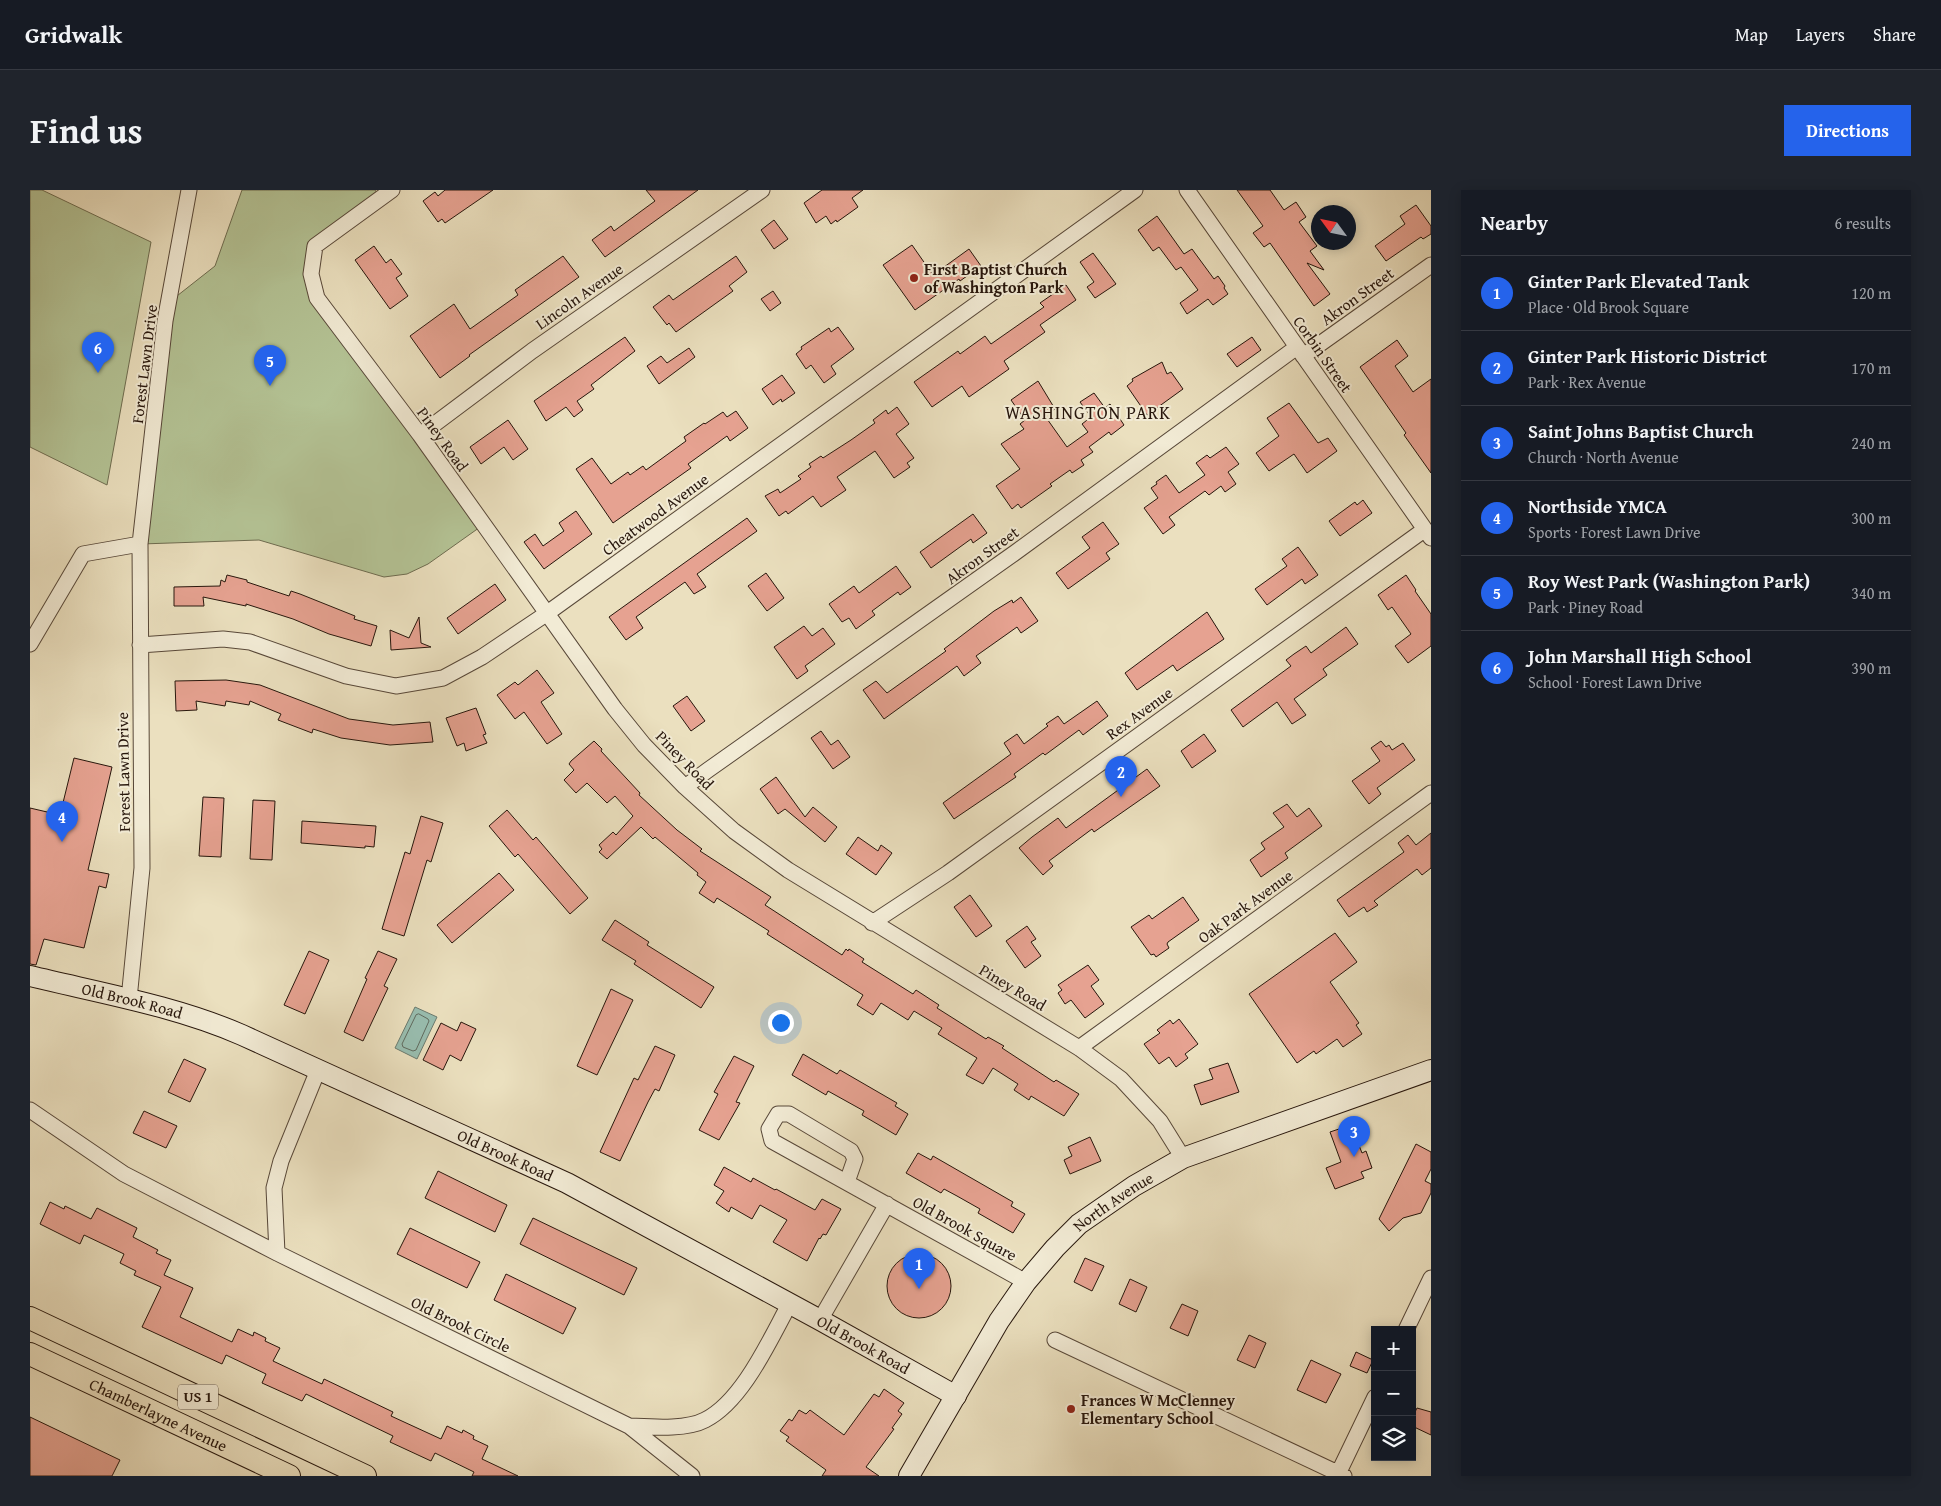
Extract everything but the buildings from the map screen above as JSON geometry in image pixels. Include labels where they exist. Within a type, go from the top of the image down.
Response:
[{"type":"main road","name":"Chamberlayne Avenue","points":[[30,1318],[365,1476]]},
{"type":"main road","name":"Chamberlayne Avenue","points":[[30,1354],[289,1476]]},
{"type":"street","name":"Forest Lawn Drive","points":[[129,999],[142,868],[140,544],[165,321],[189,190]]},
{"type":"street","name":"Piney Road","points":[[392,190],[316,246],[311,274],[317,298],[420,435],[624,721],[685,788],[761,852],[872,923],[1079,1048],[1121,1079],[1160,1121],[1183,1158]]},
{"type":"street","name":"Lincoln Avenue","points":[[420,435],[532,350],[762,190]]},
{"type":"street","name":"Cheatwood Avenue","points":[[140,645],[224,639],[250,642],[346,676],[396,686],[443,678],[482,657],[546,614],[1135,190]]},
{"type":"street","name":"Corbin Street","points":[[1187,190],[1428,534]]},
{"type":"street","name":"Akron Street","points":[[685,788],[1300,352],[1431,265]]},
{"type":"street","name":"Rex Avenue","points":[[872,923],[948,873],[1428,534]]},
{"type":"street","points":[[30,644],[83,554],[140,544]]},
{"type":"street","name":"Oak Park Avenue","points":[[1079,1048],[1431,793]]},
{"type":"street","name":"Old Brook Road","points":[[30,976],[129,999],[219,1025],[567,1183],[956,1396]]},
{"type":"street","points":[[277,1253],[274,1188],[282,1161],[318,1070]]},
{"type":"street","name":"North Avenue","points":[[909,1476],[999,1321],[1026,1282],[1055,1248],[1079,1224],[1134,1186],[1183,1158],[1431,1070]]},
{"type":"street","name":"Old Brook Circle","points":[[30,1110],[124,1174],[277,1253],[629,1426],[692,1476]]},
{"type":"street","name":"Old Brook Square","points":[[847,1182],[855,1159],[851,1151],[789,1114],[778,1114],[769,1129],[772,1141],[1026,1282]]},
{"type":"street","name":"Old Brook Square","points":[[820,1320],[887,1204]]},
{"type":"street","points":[[1408,1326],[1431,1278]]},
{"type":"street","name":"Old Brook Circle","points":[[629,1426],[659,1427],[686,1425],[705,1420],[729,1402],[746,1380],[790,1304]]},
{"type":"street","points":[[1055,1340],[1340,1475],[1371,1405]]},
{"type":"shaded area","points":[[30,190],[42,190],[151,242],[107,485],[30,447]]},
{"type":"shaded area","points":[[242,190],[375,190],[381,198],[315,246],[317,298],[483,525],[428,564],[407,574],[384,577],[259,540],[141,544],[168,303],[215,266]]},
{"type":"water","points":[[415,1007],[437,1017],[417,1059],[395,1048]]},
{"type":"place","name":"First Baptist Church of Washington Park","points":[[914,278]]},
{"type":"place","name":"John Marshall High School","points":[[98,373]]},
{"type":"place","name":"Roy West Park (Washington Park)","points":[[270,386]]},
{"type":"place","name":"Ginter Park Historic District","points":[[1121,797]]},
{"type":"place","name":"Northside YMCA","points":[[62,842]]},
{"type":"place","name":"Saint Johns Baptist Church","points":[[1354,1157]]},
{"type":"place","name":"Ginter Park Elevated Tank","points":[[919,1289]]},
{"type":"place","name":"Frances W McClenney Elementary School","points":[[1071,1409]]},
{"type":"district","name":"WASHINGTON PARK","points":[[1088,413]]}]
